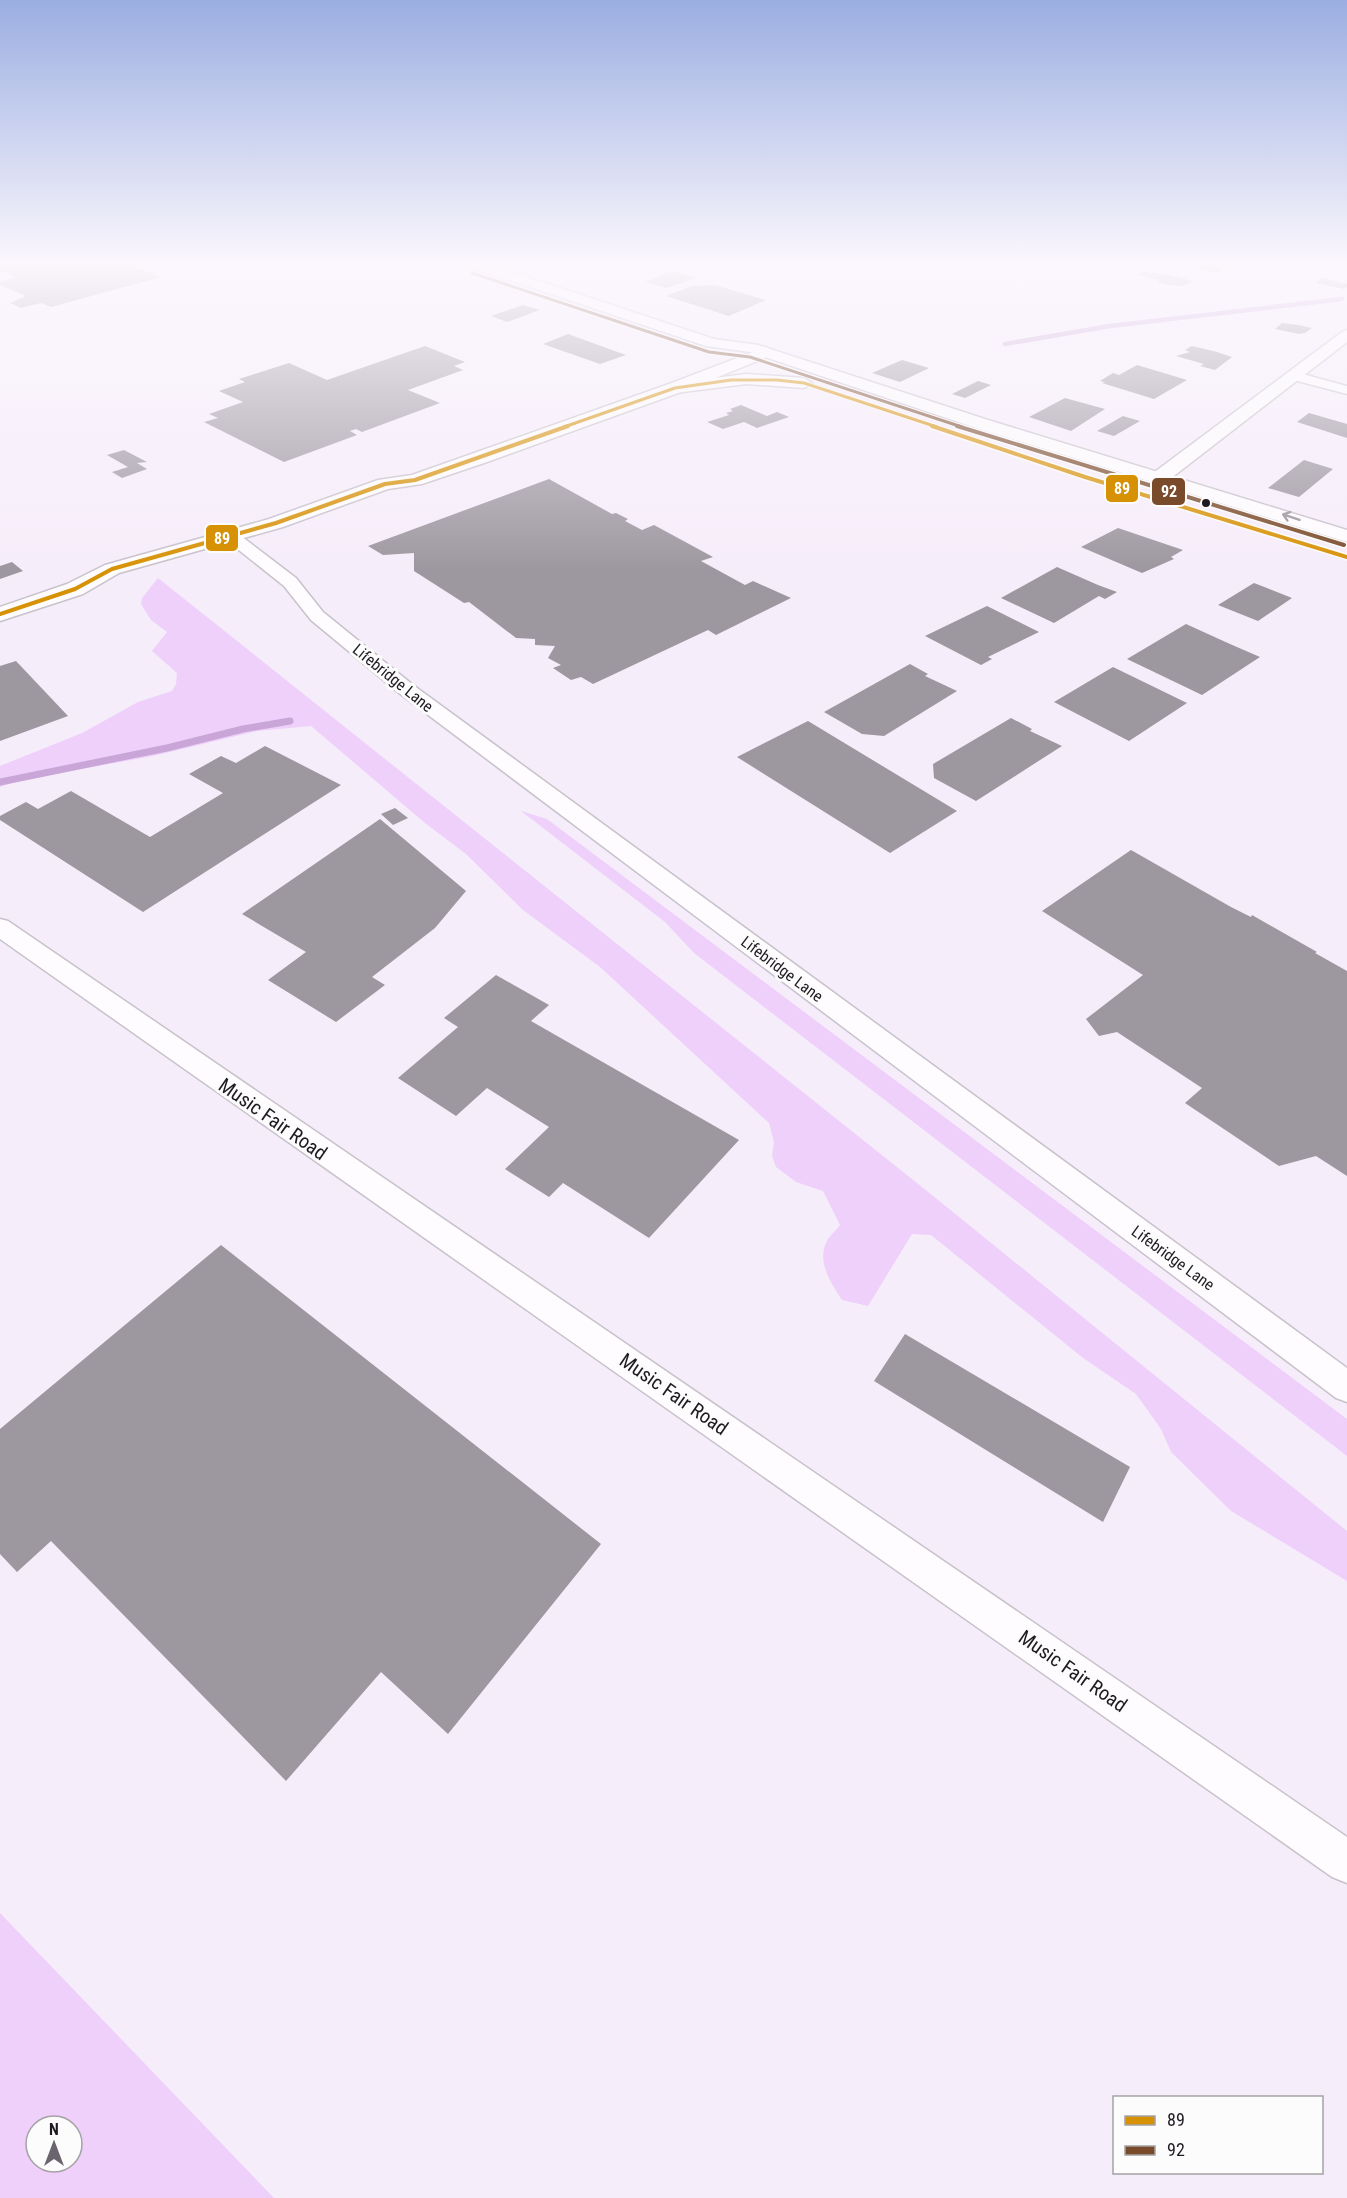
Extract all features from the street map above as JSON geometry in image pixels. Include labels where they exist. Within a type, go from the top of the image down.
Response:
[{"type":"main road","points":[[385,484],[398,473],[714,367]]},
{"type":"main road","points":[[0,614],[75,588],[99,587],[194,555],[231,536],[385,484],[415,480],[675,388],[722,367]]},
{"type":"main road","points":[[770,367],[804,384],[1085,477],[1347,557]]},
{"type":"main road","points":[[787,367],[1347,536]]},
{"type":"main road","points":[[1160,478],[1307,367]]},
{"type":"main road","points":[[675,388],[746,379],[804,384]]},
{"type":"street","points":[[1295,376],[1347,390]]},
{"type":"street","name":"Lifebridge Lane","points":[[231,536],[290,582],[317,616],[406,689],[1347,1387]]},
{"type":"street","name":"Music Fair Road","points":[[0,927],[1347,1862]]},
{"type":"shaded area","points":[[158,578],[927,1191],[1347,1531],[1347,1581],[1231,1511],[1171,1452],[1161,1429],[1136,1394],[1083,1358],[931,1235],[912,1234],[868,1306],[842,1300],[826,1271],[823,1255],[828,1239],[840,1225],[823,1191],[796,1182],[776,1167],[772,1156],[774,1142],[769,1123],[600,967],[523,910],[466,854],[425,823],[311,726],[257,731],[153,756],[21,780],[0,787],[0,766],[82,733],[138,702],[172,691],[176,684],[177,673],[152,651],[167,632],[151,620],[141,604],[142,598]]},
{"type":"shaded area","points":[[521,811],[547,819],[1347,1419],[1347,1456],[694,953],[665,922]]},
{"type":"shaded area","points":[[0,1913],[274,2198],[0,2198]]},
{"type":"building","points":[[278,367],[297,367],[327,380],[366,367],[455,367],[463,370],[408,390],[440,403],[362,432],[356,429],[350,431],[357,435],[284,462],[204,422],[218,418],[209,414],[243,402],[219,391],[245,382],[239,379]]},
{"type":"building","points":[[887,367],[929,368],[900,382],[872,373]]},
{"type":"building","points":[[1134,367],[1142,367],[1187,380],[1154,399],[1100,381],[1113,373],[1119,375]]},
{"type":"building","points":[[1202,367],[1219,367],[1215,370]]},
{"type":"building","points":[[978,381],[991,385],[965,398],[952,394]]},
{"type":"building","points":[[1065,398],[1105,409],[1071,431],[1029,417]]},
{"type":"building","points":[[741,405],[767,416],[777,412],[789,417],[757,428],[744,422],[723,429],[707,422],[729,415],[726,413],[733,411],[730,409]]},
{"type":"building","points":[[1309,413],[1347,424],[1347,438],[1297,422]]},
{"type":"building","points":[[1123,416],[1140,421],[1114,436],[1097,431]]},
{"type":"building","points":[[124,450],[147,462],[137,463],[147,469],[122,478],[112,472],[128,467],[107,455]]},
{"type":"building","points":[[1304,460],[1333,469],[1299,497],[1268,488]]},
{"type":"building","points":[[549,479],[612,514],[616,513],[628,519],[625,521],[642,530],[654,525],[713,557],[701,561],[745,585],[753,581],[791,598],[716,635],[708,630],[593,684],[581,677],[571,680],[553,668],[561,665],[548,658],[555,646],[535,645],[535,639],[516,638],[469,602],[464,603],[414,571],[414,553],[383,555],[368,546]]},
{"type":"building","points":[[1118,528],[1183,550],[1171,557],[1174,559],[1142,573],[1081,547]]},
{"type":"building","points":[[12,562],[23,571],[0,579],[0,566]]},
{"type":"building","points":[[1057,567],[1117,592],[1105,599],[1099,596],[1054,623],[1001,598]]},
{"type":"building","points":[[1254,583],[1292,598],[1258,621],[1218,605]]},
{"type":"building","points":[[987,606],[1039,632],[988,657],[992,659],[981,665],[925,636]]},
{"type":"building","points":[[1186,624],[1260,657],[1202,695],[1127,659]]},
{"type":"building","points":[[16,661],[68,716],[0,741],[0,666]]},
{"type":"building","points":[[910,664],[928,674],[925,676],[957,691],[884,736],[862,734],[824,712]]},
{"type":"building","points":[[1113,667],[1187,703],[1129,741],[1054,702]]},
{"type":"building","points":[[1011,718],[1032,729],[1030,731],[1062,746],[976,801],[934,778],[933,764]]},
{"type":"building","points":[[808,721],[957,811],[890,853],[737,757]]},
{"type":"building","points":[[265,746],[341,785],[143,912],[0,820],[0,816],[26,802],[38,809],[71,791],[150,837],[223,793],[189,774],[221,756],[236,763]]},
{"type":"building","points":[[395,808],[408,818],[393,825],[381,814]]},
{"type":"building","points":[[380,819],[466,891],[435,928],[372,977],[385,985],[336,1022],[268,980],[306,952],[242,914]]},
{"type":"building","points":[[1131,850],[1231,907],[1251,917],[1252,915],[1347,971],[1347,1176],[1316,1156],[1279,1166],[1185,1103],[1202,1088],[1117,1032],[1099,1036],[1086,1019],[1143,975],[1042,911]]},
{"type":"building","points":[[496,975],[549,1005],[531,1021],[739,1140],[649,1238],[563,1183],[549,1197],[505,1169],[549,1127],[487,1088],[456,1116],[398,1078],[458,1027],[444,1018]]},
{"type":"building","points":[[221,1245],[601,1544],[448,1734],[381,1672],[286,1781],[51,1541],[17,1572],[0,1554],[0,1429]]},
{"type":"building","points":[[905,1334],[1130,1467],[1103,1522],[874,1381]]},
{"type":"waterway","points":[[0,782],[167,748],[243,729],[290,721]]},
{"type":"transit line","name":"92","points":[[779,367],[979,433],[1344,545]]},
{"type":"transit line","name":"89","points":[[0,614],[75,589],[112,569],[276,523],[385,484],[415,480],[675,388],[731,380],[777,380],[804,383],[1085,477],[1347,557]]}]
